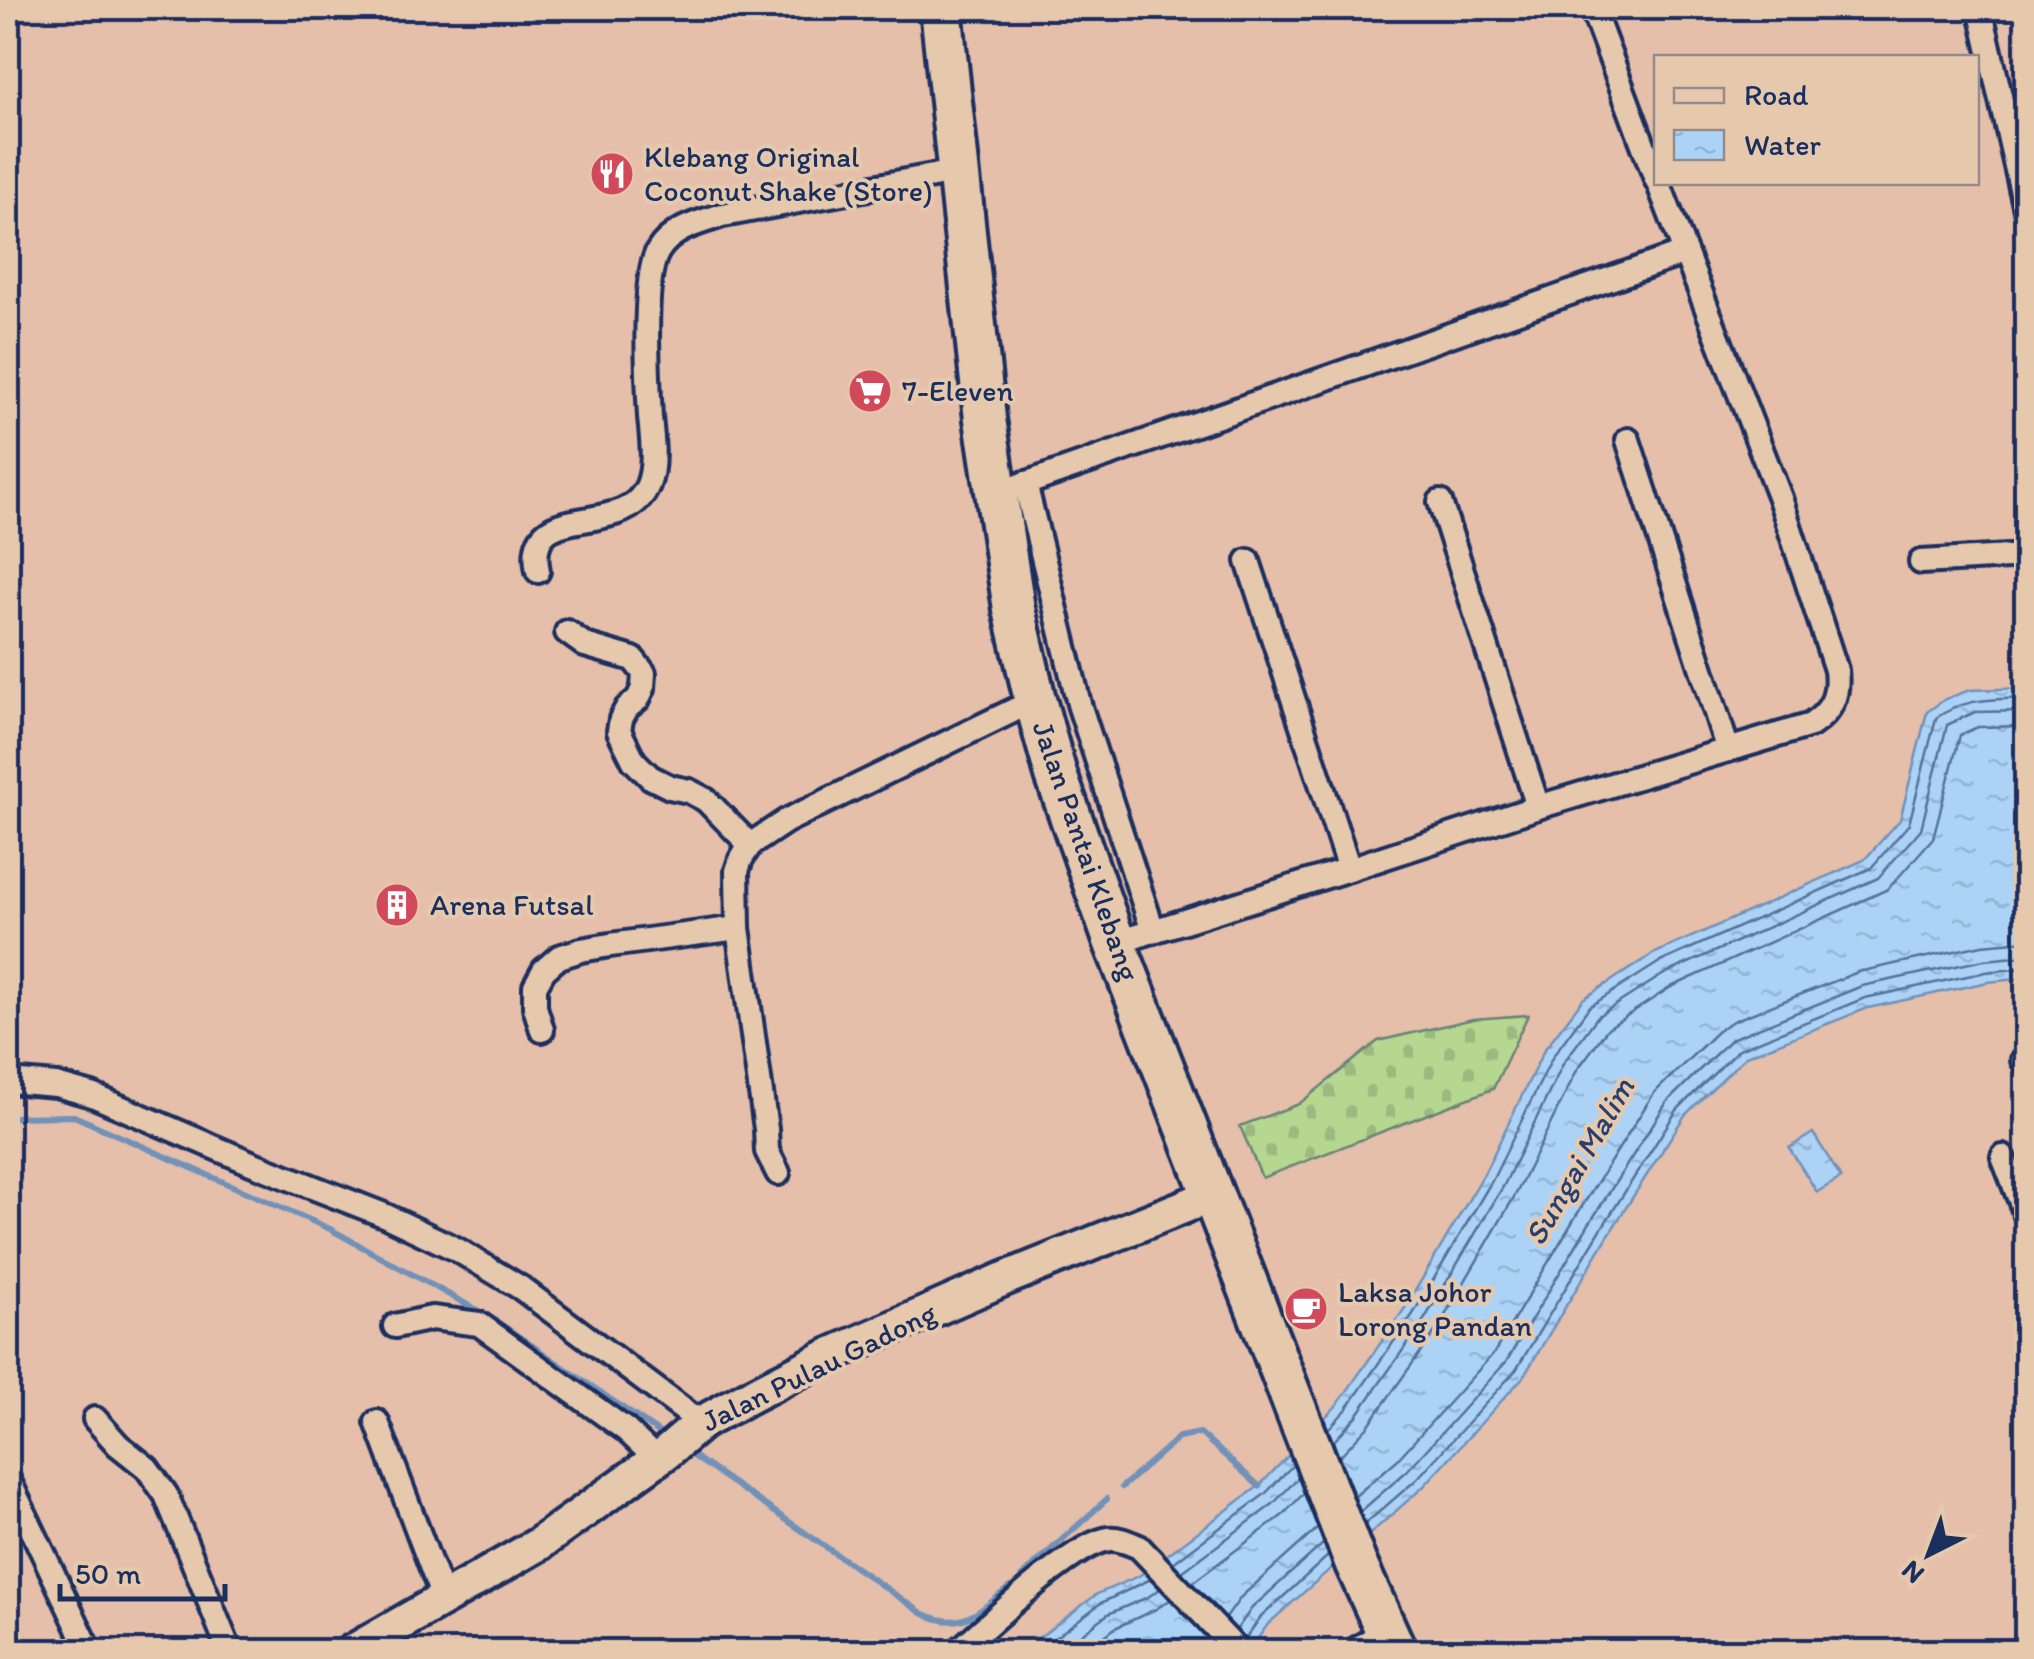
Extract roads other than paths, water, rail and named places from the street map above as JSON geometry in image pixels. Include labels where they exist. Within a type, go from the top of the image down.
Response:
[{"type":"highway","name":"Jalan Pantai Klebang","points":[[941,8],[984,402],[1010,488],[1014,608],[1035,700],[1056,775],[1114,943],[1356,1564],[1378,1644]]},
{"type":"main road","name":"Jalan Pulau Gadong","points":[[351,1652],[540,1544],[677,1442],[830,1354],[1213,1196]]},
{"type":"street","points":[[1592,8],[1654,173]]},
{"type":"street","points":[[1980,8],[2024,181],[2026,210]]},
{"type":"street","points":[[538,571],[534,555],[547,531],[564,522],[620,514],[636,503],[648,486],[653,457],[648,382],[650,269],[659,249],[677,233],[723,215],[960,172]]},
{"type":"street","points":[[1114,943],[1538,806],[1811,725],[1832,705],[1838,685],[1836,670],[1780,498],[1658,185]]},
{"type":"street","points":[[1153,931],[1010,488],[1684,253]]},
{"type":"street","points":[[1628,440],[1728,750]]},
{"type":"street","points":[[1440,502],[1538,806]]},
{"type":"street","points":[[1921,562],[2026,556]]},
{"type":"street","points":[[1248,561],[1349,870]]},
{"type":"street","points":[[567,632],[585,645],[632,659],[644,673],[643,688],[621,719],[619,731],[634,762],[650,777],[706,800],[750,846]]},
{"type":"street","points":[[778,1173],[767,1152],[738,928],[741,859],[750,846],[786,821],[1035,700]]},
{"type":"street","points":[[542,1030],[535,1007],[535,986],[544,970],[560,957],[610,945],[738,928]]},
{"type":"street","points":[[8,1081],[56,1085],[92,1095],[456,1248],[522,1288],[677,1442]]},
{"type":"street","points":[[2003,1157],[2026,1215]]},
{"type":"street","points":[[394,1326],[432,1318],[479,1324],[646,1448],[677,1442]]},
{"type":"street","points":[[94,1419],[147,1468],[166,1494],[230,1652]]},
{"type":"street","points":[[376,1422],[443,1598]]},
{"type":"street","points":[[8,1481],[90,1652]]},
{"type":"street","points":[[958,1652],[1057,1568],[1108,1539],[1139,1547],[1239,1652]]},
{"type":"water","name":"Sungai Malim","points":[[2026,688],[2026,978],[1988,982],[1868,1008],[1746,1056],[1685,1115],[1524,1376],[1423,1487],[1268,1624],[1249,1651],[1015,1652],[1097,1594],[1139,1576],[1259,1486],[1338,1404],[1405,1308],[1484,1174],[1544,1050],[1583,999],[1653,954],[1864,860],[1900,820],[1927,712],[1945,699],[1970,690]]},
{"type":"water","points":[[1813,1133],[1841,1178],[1817,1192],[1789,1148]]},
{"type":"waterway","points":[[8,1117],[74,1116],[330,1229],[493,1319],[667,1438]]},
{"type":"waterway","points":[[1122,1487],[1179,1437],[1200,1433],[1259,1486]]},
{"type":"waterway","points":[[686,1451],[936,1619],[969,1617],[1010,1587]]},
{"type":"waterway","points":[[1022,1576],[1107,1499]]},
{"type":"place","name":"Klebang Original Coconut Shake (Store)","points":[[612,174]]},
{"type":"place","name":"7-Eleven","points":[[870,391]]},
{"type":"place","name":"Arena Futsal","points":[[397,905]]},
{"type":"place","name":"Laksa Johor Lorong Pandan","points":[[1306,1309]]}]
